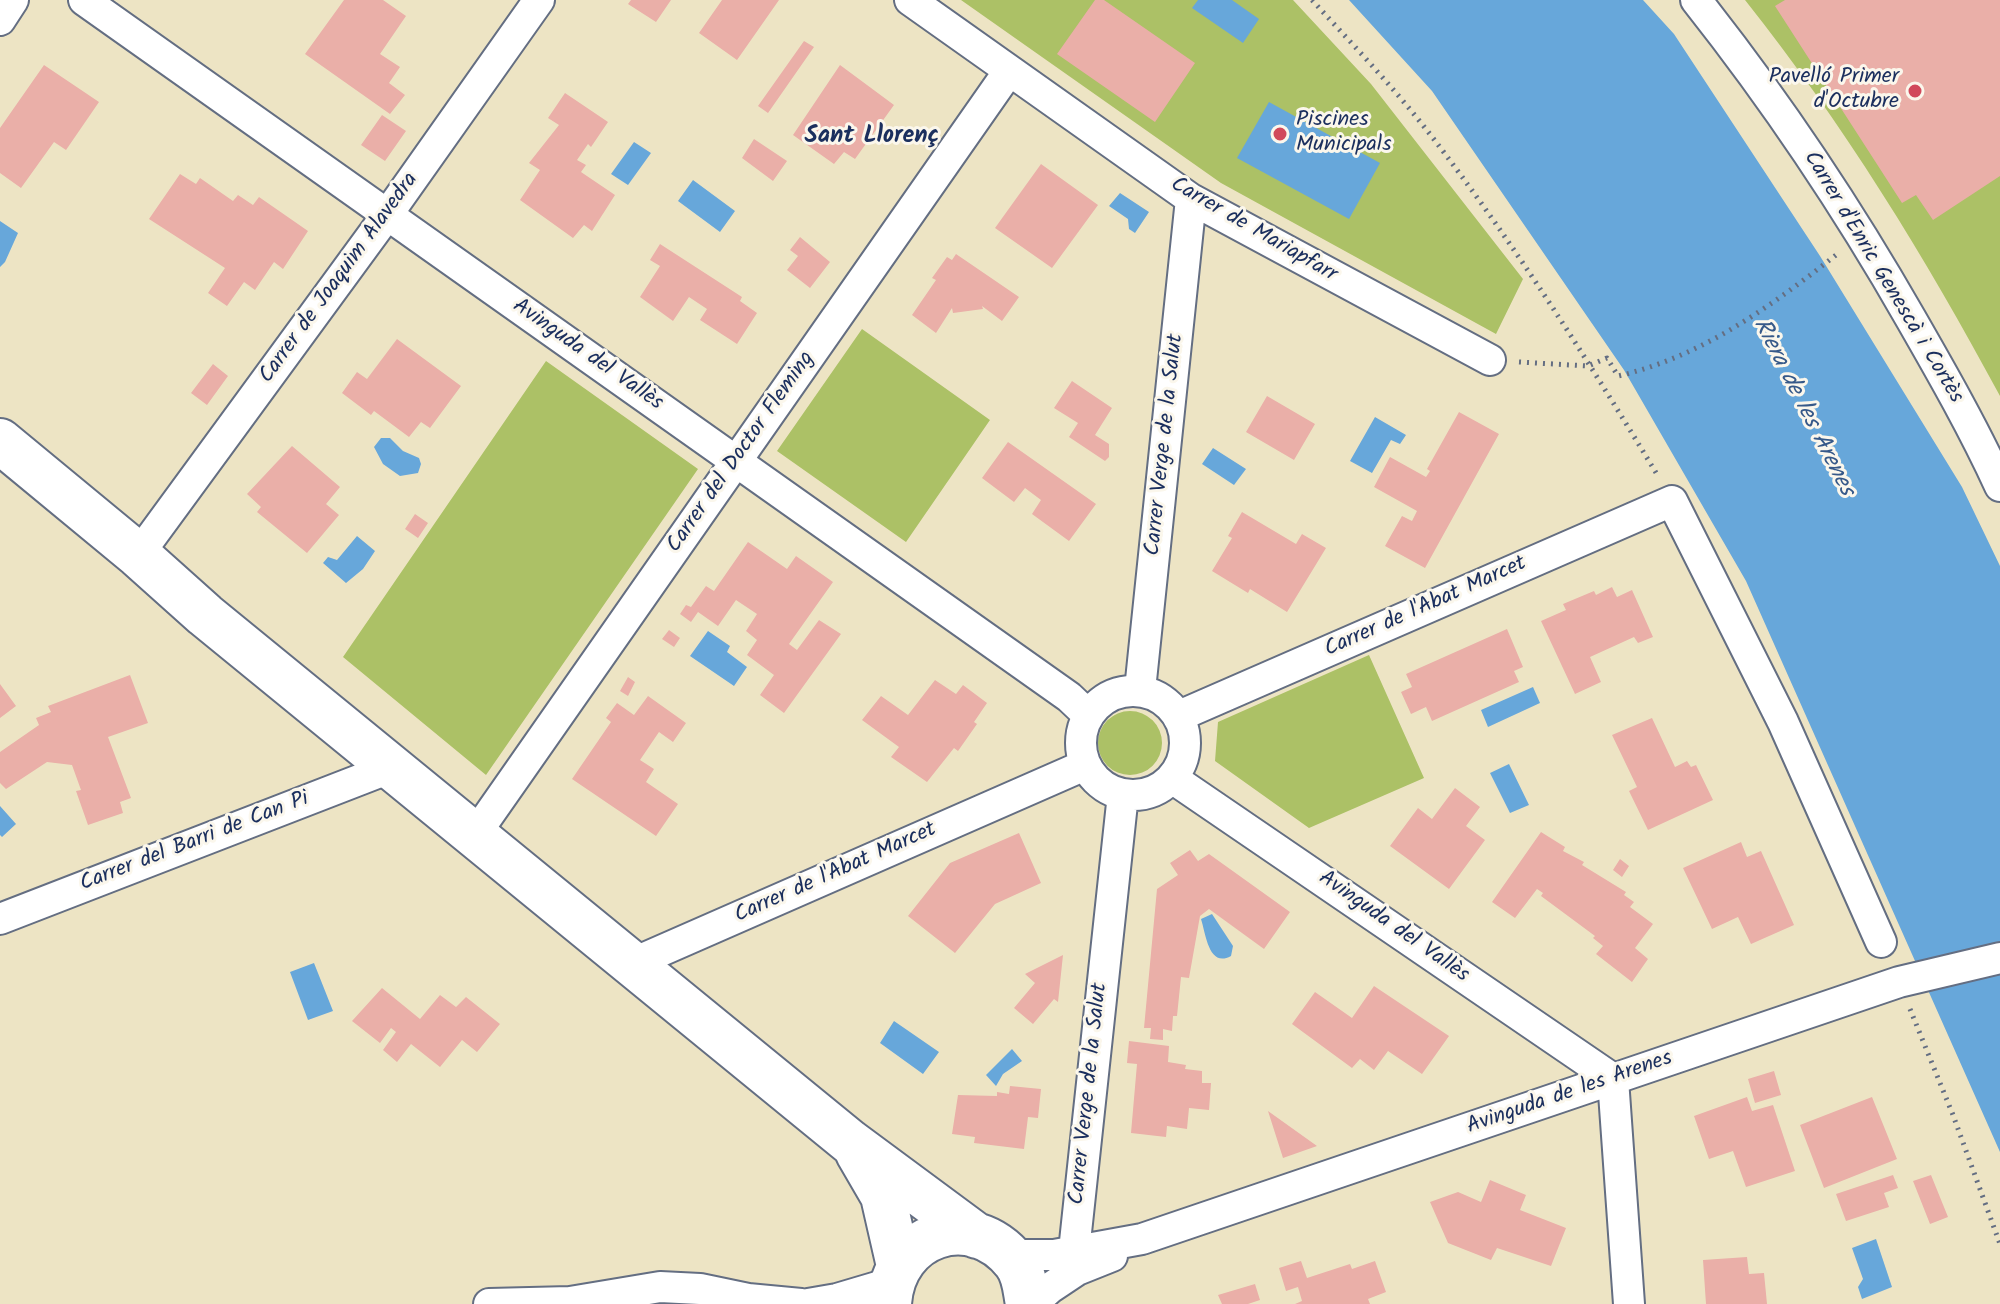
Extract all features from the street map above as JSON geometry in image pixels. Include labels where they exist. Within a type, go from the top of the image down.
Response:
[{"type":"street","points":[[0,20],[13,0]]},
{"type":"street","name":"Avinguda del Vallès","points":[[84,0],[1069,697],[1088,715]]},
{"type":"street","name":"Carrer de Joaquim Alavedra","points":[[138,555],[387,215],[539,0]]},
{"type":"street","name":"Carrer de Mariapfarr","points":[[910,0],[1191,199],[1490,360]]},
{"type":"street","name":"Carrer d'Enric Genescà i Cortès","points":[[1696,0],[1784,116],[1851,218],[1930,351],[2000,486]]},
{"type":"street","name":"Carrer del Doctor Fleming","points":[[474,836],[1009,71]]},
{"type":"street","name":"Carrer Verge de la Salut","points":[[1140,690],[1191,199]]},
{"type":"street","points":[[0,441],[390,768],[850,1142],[1015,1262],[1023,1277],[1030,1304]]},
{"type":"street","points":[[1672,501],[1783,722],[1881,942]]},
{"type":"street","name":"Carrer de l'Abat Marcet","points":[[1179,716],[1672,501]]},
{"type":"street","points":[[1125,690],[1140,690],[1169,703],[1179,716],[1186,741],[1185,754],[1172,778],[1158,789],[1141,795],[1123,794],[1101,783],[1085,765],[1080,748],[1082,731],[1088,715],[1098,703],[1125,690]]},
{"type":"street","name":"Carrer de l'Abat Marcet","points":[[631,964],[1085,765]]},
{"type":"street","name":"Carrer del Barri de Can Pi","points":[[0,919],[390,768]]},
{"type":"street","name":"Avinguda del Vallès","points":[[1172,778],[1613,1079]]},
{"type":"street","name":"Carrer Verge de la Salut","points":[[1074,1251],[1123,794]]},
{"type":"street","name":"Avinguda de les Arenes","points":[[992,1245],[1030,1256],[1142,1239],[1899,982],[2000,958]]},
{"type":"street","points":[[1613,1079],[1629,1304]]},
{"type":"street","points":[[850,1142],[883,1196],[893,1284]]},
{"type":"street","points":[[893,1284],[907,1253],[938,1235],[958,1233],[992,1245]]},
{"type":"street","name":"Avinguda de les Arenes","points":[[1030,1304],[1077,1270],[1106,1260],[1142,1239]]},
{"type":"street","points":[[808,1304],[893,1284]]},
{"type":"street","points":[[489,1304],[570,1302],[660,1287],[700,1289],[752,1302],[801,1304]]},
{"type":"path","points":[[1312,0],[1400,96],[1522,260],[1672,501]]},
{"type":"path","points":[[1490,360],[1588,366],[1607,358],[1618,376],[1649,369],[1676,359],[1738,326],[1837,254]]},
{"type":"path","points":[[1899,982],[1953,1115],[2000,1244]]},
{"type":"green space","name":"Piscines Municipals","points":[[961,0],[1293,0],[1371,84],[1523,279],[1496,334],[1221,183]]},
{"type":"green space","name":"Pavelló Primer d'Octubre","points":[[1745,0],[2000,0],[2000,396],[1882,192],[1816,94]]},
{"type":"green space","points":[[862,329],[990,420],[906,542],[777,451]]},
{"type":"green space","points":[[546,361],[698,469],[486,775],[343,657]]},
{"type":"green space","points":[[1369,655],[1424,778],[1309,828],[1215,761],[1218,722]]},
{"type":"green space","points":[[1130,711],[1148,717],[1156,725],[1162,743],[1156,761],[1148,769],[1130,775],[1112,769],[1104,761],[1098,743],[1104,725],[1112,717]]},
{"type":"water","points":[[1198,0],[1232,0],[1259,19],[1243,43],[1192,8]]},
{"type":"water","name":"Riera de les Arenes","points":[[1349,0],[1643,0],[1674,34],[1820,256],[1962,487],[2000,566],[2000,1152],[1746,581],[1624,370],[1432,91]]},
{"type":"water","points":[[1269,102],[1380,163],[1349,219],[1237,158]]},
{"type":"water","points":[[634,142],[651,153],[628,185],[611,174]]},
{"type":"water","points":[[693,180],[735,211],[720,232],[678,201]]},
{"type":"water","points":[[1120,193],[1149,212],[1135,233],[1129,229],[1128,219],[1109,206]]},
{"type":"water","points":[[0,221],[18,233],[0,267]]},
{"type":"water","points":[[1375,417],[1406,435],[1400,444],[1391,440],[1372,473],[1350,461]]},
{"type":"water","points":[[381,438],[390,438],[403,451],[419,458],[418,473],[400,476],[383,464],[374,447]]},
{"type":"water","points":[[1213,448],[1246,469],[1234,485],[1202,464]]},
{"type":"water","points":[[357,536],[375,551],[363,569],[346,583],[323,563],[328,557],[337,560]]},
{"type":"water","points":[[708,631],[730,646],[727,652],[747,667],[734,686],[690,656]]},
{"type":"water","points":[[1533,687],[1540,703],[1488,727],[1481,710]]},
{"type":"water","points":[[1509,764],[1529,805],[1510,813],[1490,773]]},
{"type":"water","points":[[0,806],[16,824],[2,837],[0,835]]},
{"type":"water","points":[[1212,914],[1233,946],[1231,956],[1224,959],[1213,954],[1201,919]]},
{"type":"water","points":[[314,963],[333,1011],[308,1020],[290,972]]},
{"type":"water","points":[[894,1021],[939,1052],[923,1074],[880,1043]]},
{"type":"water","points":[[1012,1049],[1022,1061],[1003,1074],[996,1086],[986,1075]]},
{"type":"water","points":[[1876,1239],[1892,1287],[1862,1299],[1858,1287],[1863,1279],[1852,1248]]},
{"type":"building","points":[[344,0],[383,0],[406,16],[380,54],[400,67],[389,83],[405,95],[390,114],[305,54]]},
{"type":"building","points":[[631,0],[671,0],[656,22],[628,4]]},
{"type":"building","points":[[722,0],[779,0],[737,60],[699,33]]},
{"type":"building","points":[[1095,0],[1104,0],[1195,63],[1155,122],[1057,54]]},
{"type":"building","name":"Pavelló Primer d'Octubre","points":[[1785,0],[2000,0],[2000,176],[1933,220],[1916,195],[1902,203],[1775,6]]},
{"type":"building","points":[[804,41],[814,47],[768,113],[758,106]]},
{"type":"building","points":[[44,65],[99,102],[66,150],[54,142],[21,188],[0,173],[0,128]]},
{"type":"building","points":[[840,65],[894,105],[855,159],[844,152],[834,164],[793,135]]},
{"type":"building","points":[[565,93],[608,122],[591,147],[588,144],[577,160],[586,165],[581,172],[615,195],[592,231],[584,225],[573,238],[520,200],[540,170],[529,163],[559,125],[548,118]]},
{"type":"building","points":[[382,115],[406,131],[385,161],[361,145]]},
{"type":"building","points":[[754,139],[787,161],[773,181],[742,158]]},
{"type":"building","points":[[1041,164],[1098,205],[1052,268],[995,228]]},
{"type":"building","points":[[180,174],[196,184],[200,178],[233,201],[238,195],[253,205],[259,197],[308,231],[283,269],[274,262],[255,290],[244,282],[227,306],[208,293],[225,268],[149,219]]},
{"type":"building","points":[[800,237],[830,262],[810,288],[787,270],[798,256],[790,250]]},
{"type":"building","points":[[660,244],[742,297],[740,301],[757,313],[737,344],[700,320],[707,309],[689,297],[673,321],[640,297],[660,266],[650,260]]},
{"type":"building","points":[[956,254],[1019,297],[1002,321],[982,306],[983,309],[953,313],[952,308],[936,333],[912,315],[936,280],[932,278],[947,257],[952,260]]},
{"type":"building","points":[[397,339],[461,386],[430,428],[421,422],[409,437],[374,411],[371,415],[342,393],[357,372],[367,379]]},
{"type":"building","points":[[213,364],[228,376],[207,405],[191,393]]},
{"type":"building","points":[[1072,381],[1112,408],[1095,435],[1109,444],[1109,457],[1105,461],[1069,437],[1078,423],[1054,408]]},
{"type":"building","points":[[1267,396],[1315,424],[1294,460],[1246,432]]},
{"type":"building","points":[[1459,412],[1499,434],[1425,568],[1385,546],[1402,516],[1412,521],[1417,511],[1374,487],[1390,457],[1426,477],[1430,471],[1427,469]]},
{"type":"building","points":[[1008,442],[1096,504],[1069,541],[1032,514],[1041,500],[1025,488],[1014,502],[982,478]]},
{"type":"building","points":[[292,446],[340,487],[326,504],[339,515],[307,553],[257,512],[261,507],[247,494]]},
{"type":"building","points":[[1242,512],[1296,544],[1302,534],[1326,548],[1287,612],[1250,589],[1248,593],[1212,571],[1232,538],[1228,536]]},
{"type":"building","points":[[415,514],[428,523],[418,538],[405,529]]},
{"type":"building","points":[[748,542],[787,569],[796,556],[833,582],[789,644],[797,650],[819,620],[841,634],[784,713],[760,695],[774,675],[747,655],[757,640],[746,631],[757,614],[736,600],[718,626],[698,612],[691,622],[680,614],[686,605],[691,607],[706,586],[714,591]]},
{"type":"building","points":[[1612,587],[1617,597],[1632,590],[1653,637],[1638,643],[1634,637],[1590,657],[1601,682],[1575,694],[1541,621],[1566,610],[1563,604]]},
{"type":"building","points":[[1507,629],[1523,667],[1514,671],[1519,682],[1432,721],[1426,707],[1411,714],[1401,692],[1412,687],[1406,674]]},
{"type":"building","points":[[669,630],[680,638],[674,647],[662,639]]},
{"type":"building","points":[[130,675],[148,723],[108,737],[131,798],[120,802],[123,813],[88,825],[76,791],[81,790],[72,765],[47,762],[6,789],[0,783],[0,752],[39,725],[36,718],[51,712],[48,706]]},
{"type":"building","points":[[628,677],[635,682],[628,696],[620,691]]},
{"type":"building","points":[[935,680],[956,694],[963,685],[987,703],[958,751],[954,748],[927,782],[891,757],[899,747],[862,720],[881,696],[908,715]]},
{"type":"building","points":[[0,684],[16,706],[0,718]]},
{"type":"building","points":[[648,696],[686,723],[673,742],[659,732],[640,760],[654,769],[646,782],[678,804],[656,836],[572,779],[611,722],[606,718],[617,703],[634,715]]},
{"type":"building","points":[[1652,718],[1675,767],[1687,761],[1691,767],[1696,765],[1713,800],[1648,830],[1629,791],[1637,787],[1612,735]]},
{"type":"building","points":[[1455,788],[1480,807],[1466,826],[1485,840],[1449,889],[1390,846],[1418,808],[1432,819]]},
{"type":"building","points":[[1541,832],[1565,847],[1563,851],[1584,862],[1582,865],[1626,892],[1624,895],[1634,902],[1630,907],[1653,924],[1635,948],[1648,959],[1632,982],[1596,954],[1603,946],[1593,938],[1595,936],[1541,896],[1543,893],[1537,889],[1515,918],[1492,902]]},
{"type":"building","points":[[1019,833],[1041,883],[995,904],[955,953],[908,916],[950,863]]},
{"type":"building","points":[[1741,842],[1747,857],[1761,851],[1794,925],[1751,944],[1738,917],[1712,929],[1683,868]]},
{"type":"building","points":[[1190,850],[1198,861],[1209,854],[1290,912],[1264,949],[1209,909],[1200,916],[1189,978],[1181,977],[1177,1016],[1173,1016],[1172,1031],[1163,1029],[1163,1040],[1150,1039],[1151,1028],[1144,1028],[1157,889],[1178,875],[1170,863]]},
{"type":"building","points":[[1620,859],[1629,866],[1622,877],[1613,870]]},
{"type":"building","points":[[1063,955],[1058,1002],[1054,999],[1033,1024],[1014,1008],[1035,983],[1025,974]]},
{"type":"building","points":[[1374,986],[1449,1036],[1422,1074],[1388,1051],[1374,1070],[1360,1059],[1352,1068],[1292,1024],[1315,992],[1352,1018]]},
{"type":"building","points":[[382,988],[420,1019],[440,995],[456,1007],[466,997],[500,1024],[477,1052],[462,1040],[440,1067],[411,1044],[397,1062],[383,1050],[396,1032],[391,1028],[380,1043],[352,1021]]},
{"type":"building","points":[[1129,1041],[1169,1046],[1168,1062],[1186,1065],[1185,1069],[1202,1071],[1202,1083],[1211,1083],[1209,1110],[1189,1108],[1187,1129],[1167,1126],[1166,1137],[1131,1133],[1137,1064],[1127,1063]]},
{"type":"building","points":[[1774,1071],[1781,1095],[1755,1103],[1748,1079]]},
{"type":"building","points":[[1010,1086],[1041,1089],[1038,1118],[1028,1117],[1024,1149],[974,1143],[975,1137],[952,1134],[958,1095],[1009,1094]]},
{"type":"building","points":[[1747,1097],[1752,1111],[1773,1105],[1795,1171],[1746,1187],[1733,1151],[1709,1159],[1694,1116]]},
{"type":"building","points":[[1872,1097],[1897,1159],[1824,1188],[1800,1125]]},
{"type":"building","points":[[1268,1111],[1317,1146],[1283,1158]]},
{"type":"building","points":[[1893,1175],[1898,1188],[1884,1193],[1889,1207],[1846,1221],[1836,1194]]},
{"type":"building","points":[[1931,1175],[1948,1217],[1930,1224],[1913,1181]]},
{"type":"building","points":[[1490,1180],[1526,1195],[1520,1210],[1566,1228],[1551,1266],[1497,1248],[1491,1260],[1448,1243],[1430,1202],[1458,1192],[1481,1202]]},
{"type":"building","points":[[1747,1257],[1749,1274],[1764,1273],[1767,1304],[1706,1304],[1703,1260]]},
{"type":"building","points":[[1301,1261],[1307,1278],[1350,1264],[1352,1269],[1375,1261],[1386,1292],[1368,1299],[1370,1304],[1295,1304],[1302,1301],[1298,1287],[1286,1291],[1279,1268]]},
{"type":"building","points":[[1255,1284],[1260,1300],[1248,1304],[1222,1304],[1218,1295]]},
{"type":"place","name":"Pavelló Primer d'Octubre","points":[[1915,91]]},
{"type":"place","name":"Piscines Municipals","points":[[1280,134]]},
{"type":"district","name":"Sant Llorenç","points":[[872,138]]}]
